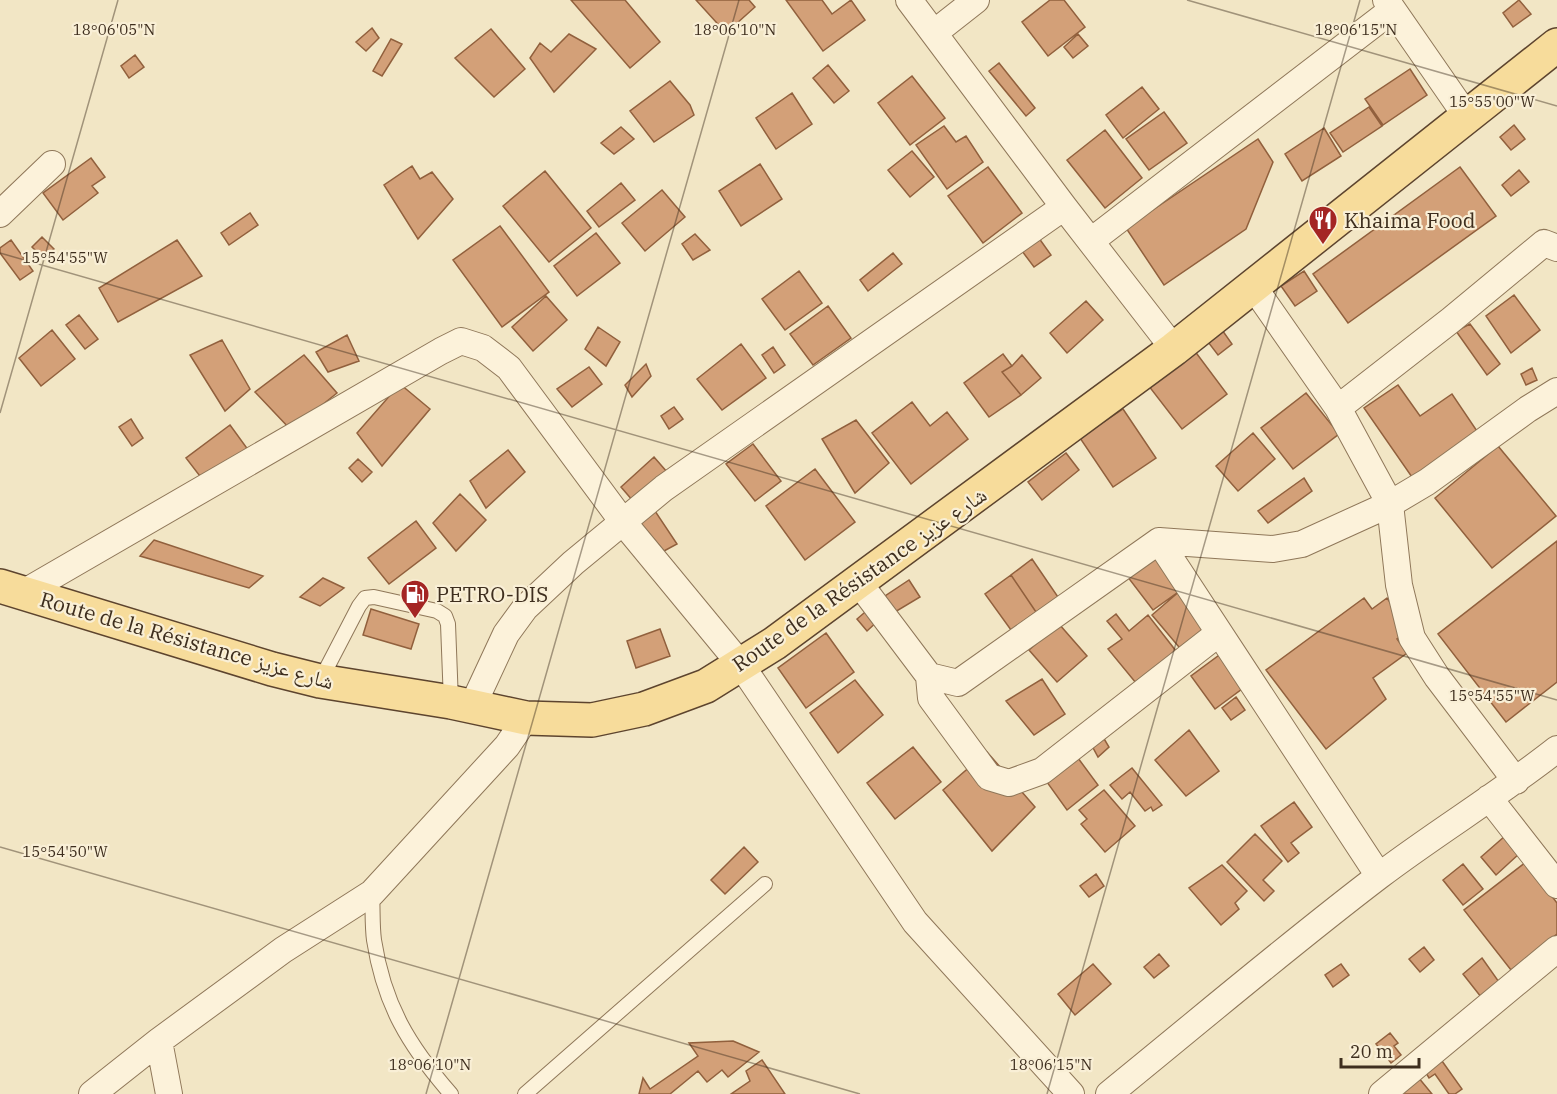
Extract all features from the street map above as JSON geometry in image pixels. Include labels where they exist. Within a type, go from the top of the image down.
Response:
[{"type":"main road","name":"Route de la Résistance شارع عزيز","points":[[12,589],[272,669],[320,681],[526,718],[592,720],[644,709],[706,686],[776,643],[859,583],[1174,349],[1557,45]]},
{"type":"street","points":[[909,0],[1174,349]]},
{"type":"street","points":[[934,33],[976,0]]},
{"type":"street","points":[[1091,241],[1389,5],[1467,117]]},
{"type":"street","points":[[0,214],[52,164]]},
{"type":"street","points":[[462,705],[525,608],[573,563],[683,475],[1064,207]]},
{"type":"street","points":[[1338,408],[1451,320],[1544,243],[1557,248]]},
{"type":"street","points":[[1253,286],[1338,408],[1390,504],[1399,585],[1412,638],[1437,677],[1516,781]]},
{"type":"street","points":[[12,589],[461,341],[483,348],[509,368],[623,522],[741,665],[915,922],[1071,1094]]},
{"type":"street","points":[[929,676],[958,683],[1158,541],[1274,549],[1302,544],[1390,504],[1427,482],[1528,409],[1557,391]]},
{"type":"street","points":[[1158,541],[1379,876]]},
{"type":"street","points":[[859,583],[929,676],[931,698],[989,777],[1009,783],[1042,771],[1219,633]]},
{"type":"street","points":[[92,1094],[159,1041],[284,950],[372,893],[507,746],[526,718]]},
{"type":"street","points":[[1109,1094],[1379,876],[1516,781],[1557,749]]},
{"type":"street","points":[[1489,798],[1557,885]]},
{"type":"street","points":[[1382,1094],[1557,949]]},
{"type":"street","points":[[159,1041],[169,1094]]},
{"type":"lane","points":[[320,681],[359,606],[365,598],[374,597],[437,610],[445,616],[462,705]]},
{"type":"lane","points":[[525,1094],[765,884]]},
{"type":"lane","points":[[372,893],[374,938],[383,982],[399,1024],[423,1062],[451,1094]]},
{"type":"building","points":[[571,0],[625,0],[660,42],[630,68]]},
{"type":"building","points":[[696,0],[749,0],[755,7],[726,33]]},
{"type":"building","points":[[786,0],[822,0],[832,14],[851,0],[865,20],[823,51]]},
{"type":"building","points":[[1050,0],[1064,0],[1085,27],[1048,56],[1022,22]]},
{"type":"building","points":[[1519,0],[1531,14],[1513,27],[1503,13]]},
{"type":"building","points":[[372,28],[379,38],[366,51],[356,42]]},
{"type":"building","points":[[491,29],[525,69],[494,97],[455,58]]},
{"type":"building","points":[[569,34],[596,49],[554,92],[530,58],[540,43],[551,52]]},
{"type":"building","points":[[1078,34],[1088,46],[1073,58],[1064,47]]},
{"type":"building","points":[[391,39],[402,44],[382,76],[373,71]]},
{"type":"building","points":[[135,55],[144,67],[129,78],[121,66]]},
{"type":"building","points":[[999,63],[1035,108],[1026,116],[989,71]]},
{"type":"building","points":[[828,65],[849,91],[834,103],[813,78]]},
{"type":"building","points":[[1410,69],[1427,95],[1383,125],[1365,99]]},
{"type":"building","points":[[912,76],[945,118],[910,145],[878,103]]},
{"type":"building","points":[[670,81],[690,105],[694,115],[654,142],[630,111]]},
{"type":"building","points":[[1142,87],[1159,109],[1123,138],[1106,115]]},
{"type":"building","points":[[792,93],[812,124],[776,149],[756,118]]},
{"type":"building","points":[[1369,107],[1382,126],[1343,152],[1330,133]]},
{"type":"building","points":[[1164,112],[1187,143],[1149,170],[1126,139]]},
{"type":"building","points":[[1514,125],[1525,139],[1511,150],[1500,137]]},
{"type":"building","points":[[944,126],[956,142],[966,136],[983,162],[947,189],[916,145]]},
{"type":"building","points":[[621,127],[634,139],[614,154],[601,143]]},
{"type":"building","points":[[1324,128],[1341,156],[1302,181],[1285,154]]},
{"type":"building","points":[[1105,130],[1142,178],[1105,208],[1067,160]]},
{"type":"building","points":[[1258,139],[1273,162],[1246,229],[1164,285],[1126,228]]},
{"type":"building","points":[[912,151],[934,177],[910,197],[888,170]]},
{"type":"building","points":[[91,158],[105,177],[92,186],[98,193],[63,220],[43,193]]},
{"type":"building","points":[[760,164],[782,199],[741,226],[719,191]]},
{"type":"building","points":[[412,166],[420,179],[432,172],[453,199],[418,239],[384,185]]},
{"type":"building","points":[[988,167],[1022,213],[983,243],[948,196]]},
{"type":"building","points":[[1460,167],[1496,216],[1348,323],[1313,274]]},
{"type":"building","points":[[1519,170],[1529,182],[1511,196],[1502,185]]},
{"type":"building","points":[[545,171],[591,228],[549,262],[503,206]]},
{"type":"building","points":[[621,183],[635,200],[599,227],[587,211]]},
{"type":"building","points":[[662,190],[685,217],[645,251],[622,223]]},
{"type":"building","points":[[250,213],[258,225],[229,245],[221,233]]},
{"type":"building","points":[[500,226],[549,292],[502,327],[453,260]]},
{"type":"building","points":[[596,233],[620,263],[577,296],[554,266]]},
{"type":"building","points":[[695,234],[710,250],[693,260],[682,244]]},
{"type":"building","points":[[1036,234],[1051,255],[1034,267],[1019,247]]},
{"type":"building","points":[[42,237],[54,249],[44,259],[32,247]]},
{"type":"building","points":[[11,240],[33,271],[20,280],[0,253],[0,248]]},
{"type":"building","points":[[177,240],[202,276],[118,322],[99,288]]},
{"type":"building","points":[[893,253],[902,264],[868,291],[860,280]]},
{"type":"building","points":[[799,271],[822,303],[785,330],[762,299]]},
{"type":"building","points":[[1304,271],[1317,291],[1295,306],[1281,286]]},
{"type":"building","points":[[1514,295],[1540,330],[1511,353],[1486,316]]},
{"type":"building","points":[[546,296],[567,320],[533,351],[512,327]]},
{"type":"building","points":[[1086,301],[1103,320],[1067,353],[1050,333]]},
{"type":"building","points":[[828,306],[851,338],[813,365],[790,334]]},
{"type":"building","points":[[79,315],[98,339],[85,349],[66,325]]},
{"type":"building","points":[[1470,324],[1500,364],[1487,375],[1456,331]]},
{"type":"building","points":[[598,327],[620,342],[606,366],[585,349]]},
{"type":"building","points":[[1220,327],[1232,344],[1218,355],[1205,338]]},
{"type":"building","points":[[52,330],[75,359],[41,386],[19,358]]},
{"type":"building","points":[[347,335],[359,361],[328,372],[316,352]]},
{"type":"building","points":[[222,340],[250,389],[225,411],[190,355]]},
{"type":"building","points":[[741,344],[766,378],[722,410],[697,379]]},
{"type":"building","points":[[773,347],[785,365],[774,373],[762,355]]},
{"type":"building","points":[[1194,350],[1227,394],[1182,429],[1148,385]]},
{"type":"building","points":[[1003,354],[1012,366],[1002,372],[1021,395],[989,417],[964,383]]},
{"type":"building","points":[[304,355],[337,393],[291,430],[255,392]]},
{"type":"building","points":[[1022,355],[1041,378],[1021,395],[1002,372],[1012,366]]},
{"type":"building","points":[[646,364],[651,376],[632,397],[625,385]]},
{"type":"building","points":[[589,367],[602,384],[572,407],[557,389]]},
{"type":"building","points":[[1532,368],[1537,380],[1526,385],[1521,374]]},
{"type":"building","points":[[400,384],[430,409],[382,466],[357,433]]},
{"type":"building","points":[[1398,385],[1420,416],[1452,394],[1479,434],[1414,480],[1364,408]]},
{"type":"building","points":[[1306,393],[1339,434],[1293,469],[1261,428]]},
{"type":"building","points":[[912,402],[930,426],[947,412],[968,439],[911,484],[872,433]]},
{"type":"building","points":[[674,407],[683,419],[669,429],[661,416]]},
{"type":"building","points":[[1123,409],[1156,458],[1113,487],[1080,438]]},
{"type":"building","points":[[131,419],[143,438],[132,446],[119,427]]},
{"type":"building","points":[[856,420],[889,463],[855,493],[822,439]]},
{"type":"building","points":[[230,425],[249,451],[206,484],[186,458]]},
{"type":"building","points":[[1253,433],[1275,459],[1238,491],[1216,466]]},
{"type":"building","points":[[753,444],[781,481],[755,501],[726,464]]},
{"type":"building","points":[[1498,446],[1556,516],[1492,568],[1435,498]]},
{"type":"building","points":[[508,450],[525,472],[486,508],[470,481]]},
{"type":"building","points":[[1066,453],[1079,470],[1042,500],[1028,482]]},
{"type":"building","points":[[654,457],[667,472],[633,501],[621,487]]},
{"type":"building","points":[[358,459],[372,472],[362,482],[349,468]]},
{"type":"building","points":[[815,469],[855,522],[805,560],[766,506]]},
{"type":"building","points":[[1304,478],[1312,491],[1268,523],[1258,511]]},
{"type":"building","points":[[460,494],[486,520],[456,551],[433,523]]},
{"type":"building","points":[[651,505],[677,544],[664,551],[636,518]]},
{"type":"building","points":[[416,521],[436,548],[389,584],[368,558]]},
{"type":"building","points":[[154,540],[263,576],[249,588],[140,556]]},
{"type":"building","points":[[1557,541],[1557,682],[1506,722],[1438,634]]},
{"type":"building","points":[[1156,554],[1181,590],[1153,610],[1127,576]]},
{"type":"building","points":[[1032,559],[1058,597],[1036,612],[1011,575]]},
{"type":"building","points":[[1011,575],[1036,612],[1011,630],[985,594]]},
{"type":"building","points":[[323,578],[344,588],[320,606],[300,597]]},
{"type":"building","points":[[909,580],[920,597],[895,612],[885,596]]},
{"type":"building","points":[[1181,590],[1213,628],[1184,653],[1152,615]]},
{"type":"building","points":[[1364,598],[1372,609],[1387,598],[1409,630],[1397,639],[1407,653],[1373,678],[1386,699],[1326,749],[1266,670]]},
{"type":"building","points":[[871,607],[880,619],[867,631],[857,619]]},
{"type":"building","points":[[371,609],[419,624],[411,649],[363,635]]},
{"type":"building","points":[[1116,614],[1129,631],[1148,615],[1176,651],[1136,683],[1108,649],[1122,639],[1107,621]]},
{"type":"building","points":[[1059,624],[1087,656],[1057,682],[1029,650]]},
{"type":"building","points":[[660,629],[670,656],[636,668],[627,641]]},
{"type":"building","points":[[826,633],[854,672],[806,708],[778,668]]},
{"type":"building","points":[[1226,650],[1250,683],[1215,709],[1191,676]]},
{"type":"building","points":[[1042,679],[1065,714],[1034,735],[1006,701]]},
{"type":"building","points":[[855,680],[883,715],[838,753],[810,713]]},
{"type":"building","points":[[1236,697],[1245,710],[1231,720],[1222,708]]},
{"type":"building","points":[[1189,730],[1219,771],[1186,796],[1155,760]]},
{"type":"building","points":[[1103,737],[1109,747],[1098,757],[1091,744]]},
{"type":"building","points":[[913,747],[941,782],[895,819],[867,783]]},
{"type":"building","points":[[987,752],[1035,807],[992,851],[943,790]]},
{"type":"building","points":[[1075,754],[1098,785],[1067,810],[1044,778]]},
{"type":"building","points":[[1132,768],[1162,805],[1153,811],[1151,807],[1145,811],[1130,792],[1122,799],[1110,785]]},
{"type":"building","points":[[1104,790],[1135,826],[1105,852],[1081,824],[1087,819],[1079,810]]},
{"type":"building","points":[[1294,802],[1312,827],[1291,843],[1299,853],[1288,862],[1261,826]]},
{"type":"building","points":[[1255,834],[1282,861],[1263,880],[1274,891],[1264,901],[1227,862]]},
{"type":"building","points":[[1505,836],[1520,853],[1496,875],[1481,857]]},
{"type":"building","points":[[744,847],[758,862],[725,894],[711,880]]},
{"type":"building","points":[[1526,862],[1557,903],[1557,934],[1511,970],[1464,910]]},
{"type":"building","points":[[1463,864],[1483,889],[1463,905],[1443,880]]},
{"type":"building","points":[[1222,865],[1247,891],[1235,903],[1239,909],[1221,925],[1189,888]]},
{"type":"building","points":[[1096,874],[1104,886],[1089,897],[1080,886]]},
{"type":"building","points":[[1424,947],[1434,960],[1420,972],[1409,959]]},
{"type":"building","points":[[1159,954],[1169,966],[1154,978],[1144,967]]},
{"type":"building","points":[[1482,958],[1499,982],[1481,997],[1463,974]]},
{"type":"building","points":[[1093,964],[1111,984],[1075,1015],[1058,994]]},
{"type":"building","points":[[1341,964],[1349,975],[1333,987],[1325,975]]},
{"type":"building","points":[[1390,1033],[1398,1043],[1394,1046],[1401,1055],[1391,1063],[1376,1044]]},
{"type":"building","points":[[733,1041],[759,1052],[728,1077],[722,1070],[707,1082],[698,1071],[670,1094],[639,1094],[643,1078],[650,1089],[698,1056],[689,1043]]},
{"type":"building","points":[[762,1060],[785,1094],[731,1094],[750,1081],[746,1071]]},
{"type":"building","points":[[1442,1061],[1462,1089],[1455,1094],[1449,1094],[1435,1074],[1429,1078],[1426,1073]]},
{"type":"building","points":[[1418,1077],[1432,1094],[1404,1094],[1401,1090]]},
{"type":"place","name":"Khaima Food","points":[[1323,246]]},
{"type":"place","name":"PETRO-DIS","points":[[415,620]]}]
